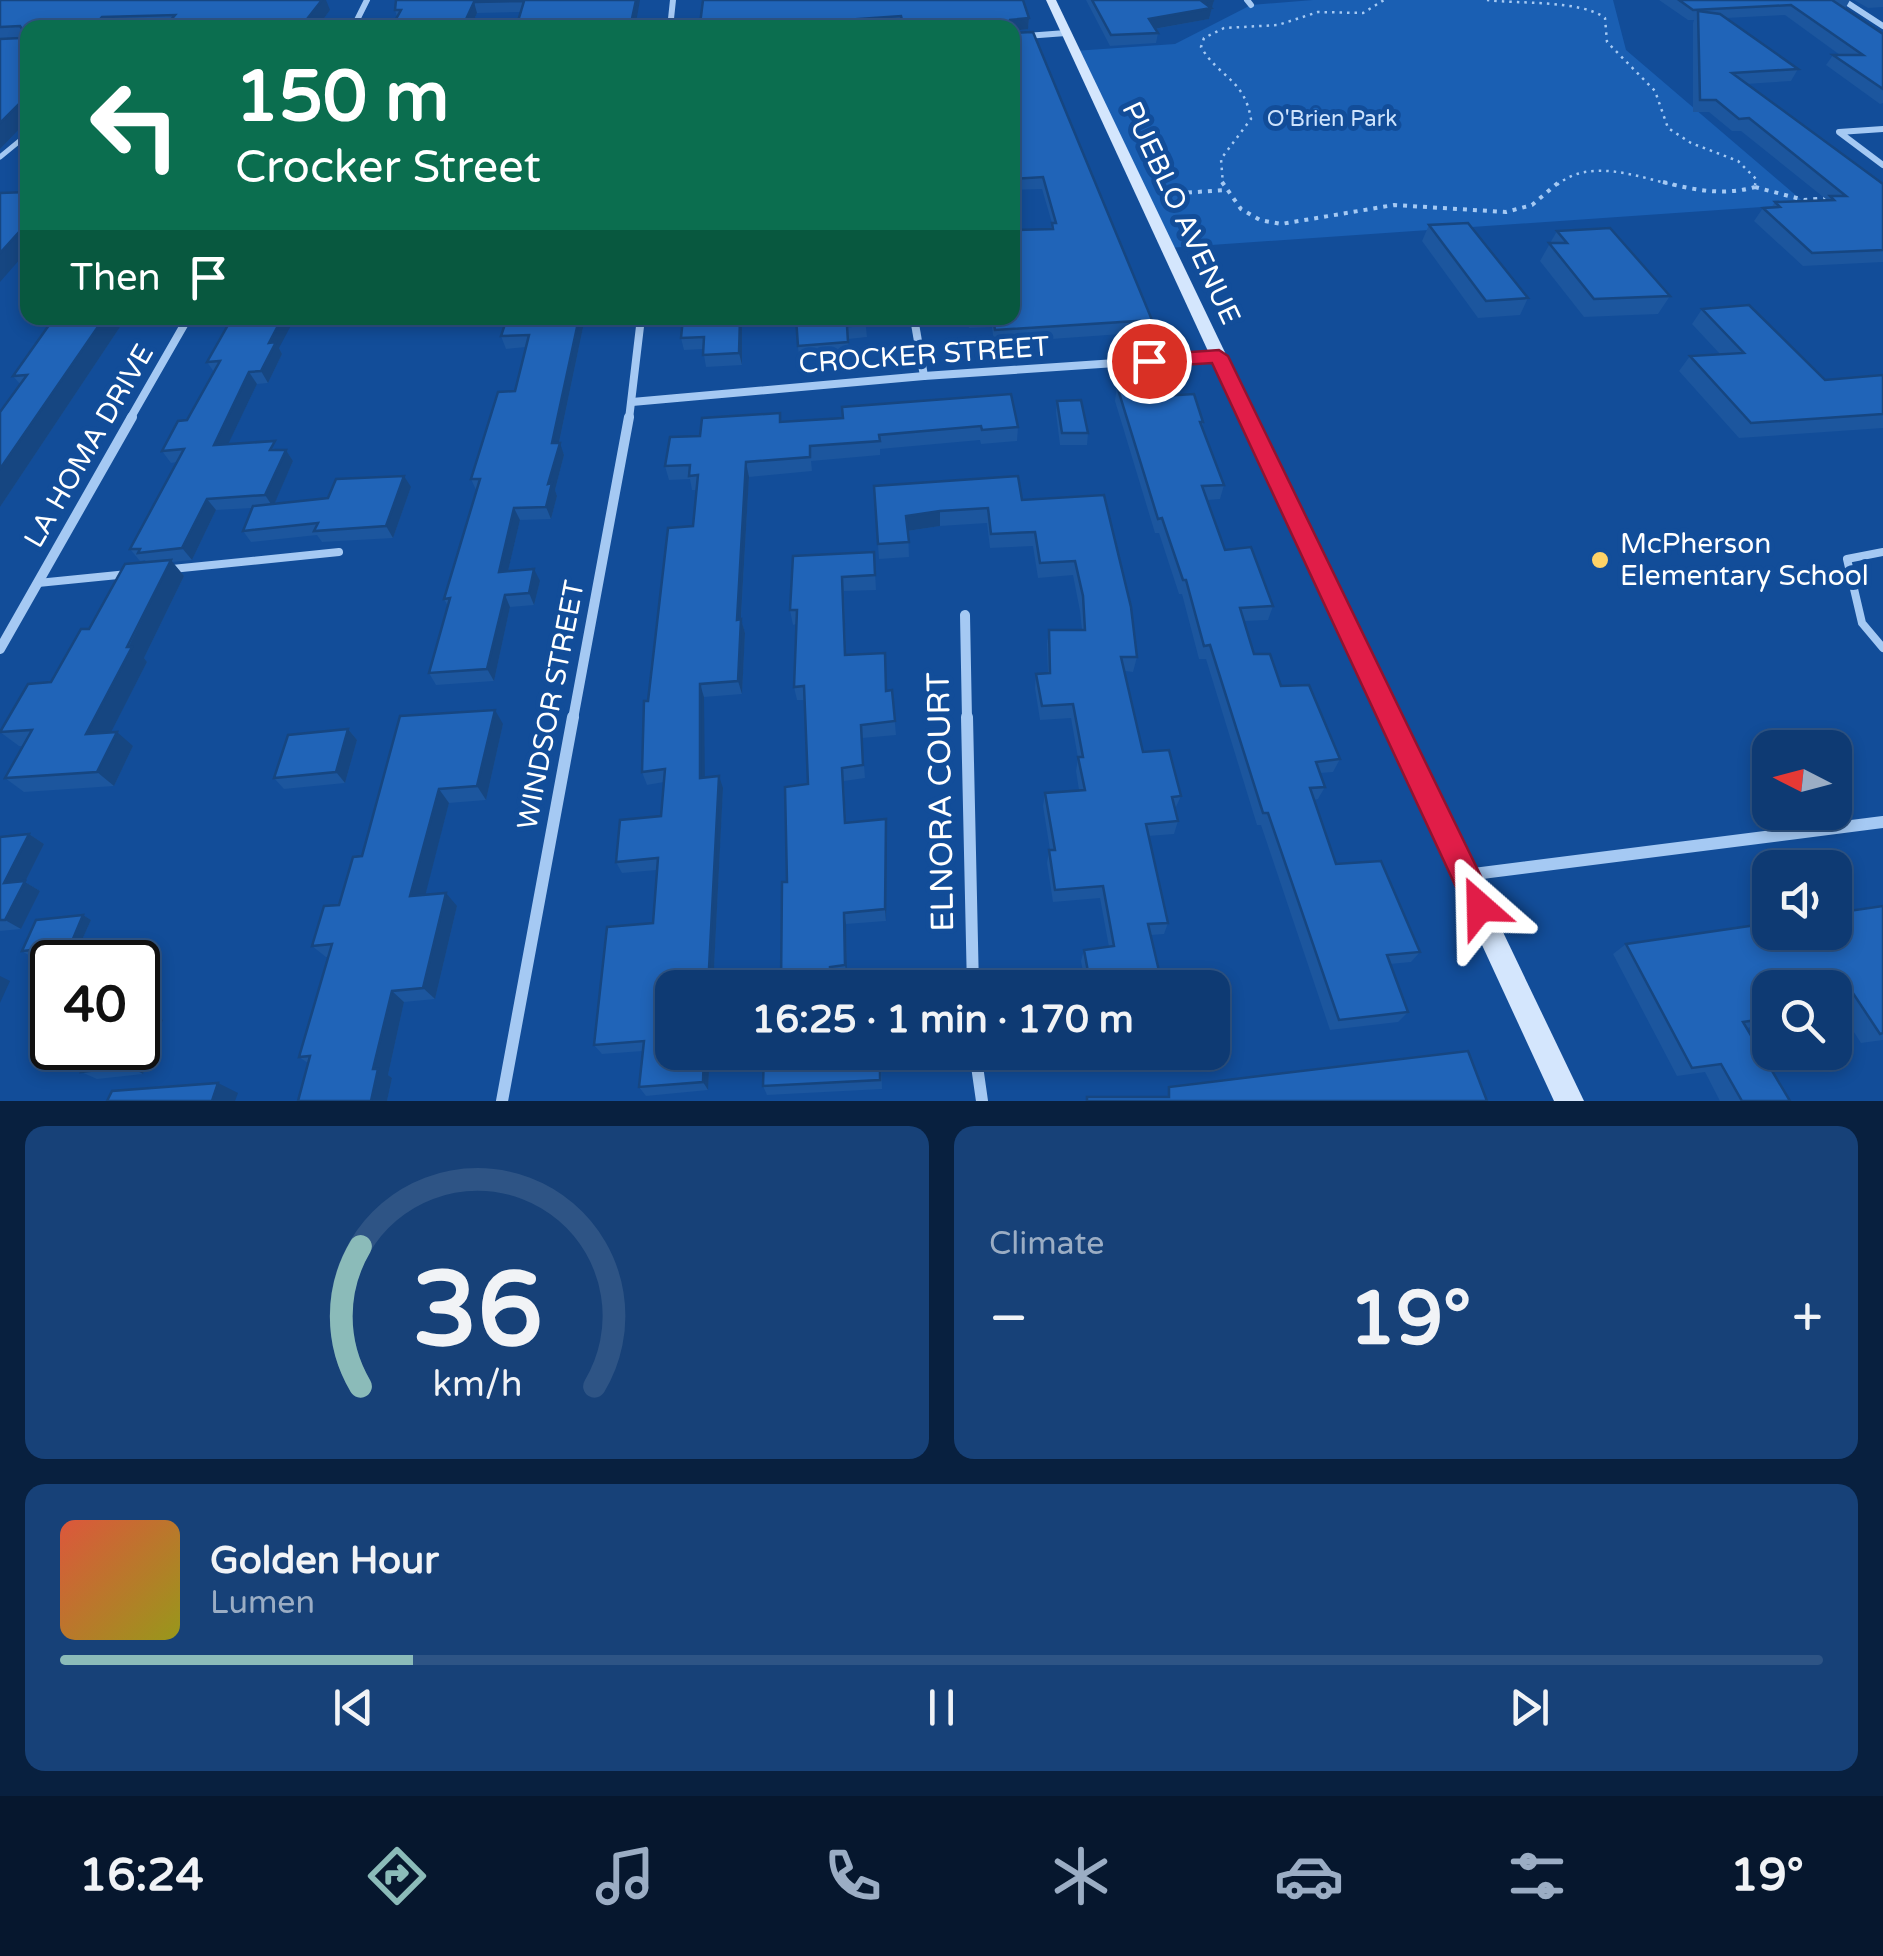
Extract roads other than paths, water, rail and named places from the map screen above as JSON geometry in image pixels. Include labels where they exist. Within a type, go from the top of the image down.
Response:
[{"type":"street","name":"PUEBLO AVENUE","points":[[1051,0],[1570,1101]]},
{"type":"street","points":[[1843,0],[1883,26]]},
{"type":"street","points":[[1020,36],[1066,33]]},
{"type":"street","points":[[1883,129],[1839,132],[1883,165]]},
{"type":"street","name":"LA HOMA DRIVE","points":[[0,649],[184,325]]},
{"type":"street","name":"WINDSOR STREET","points":[[502,1101],[632,402],[640,325]]},
{"type":"street","points":[[915,325],[924,376]]},
{"type":"street","name":"CROCKER STREET","points":[[632,402],[924,376],[1219,356]]},
{"type":"street","name":"ELNORA COURT","points":[[965,615],[972,970]]},
{"type":"street","points":[[1466,875],[1883,822]]},
{"type":"street","points":[[978,1070],[982,1101]]},
{"type":"lane","points":[[0,157],[20,141]]},
{"type":"lane","points":[[170,569],[339,552]]},
{"type":"lane","points":[[1883,552],[1848,559],[1862,624],[1883,648]]},
{"type":"lane","points":[[38,583],[132,573]]},
{"type":"place","name":"McPherson Elementary School","points":[[1600,560]]},
{"type":"park label","name":"O'Brien Park","points":[[1332,119]]}]
